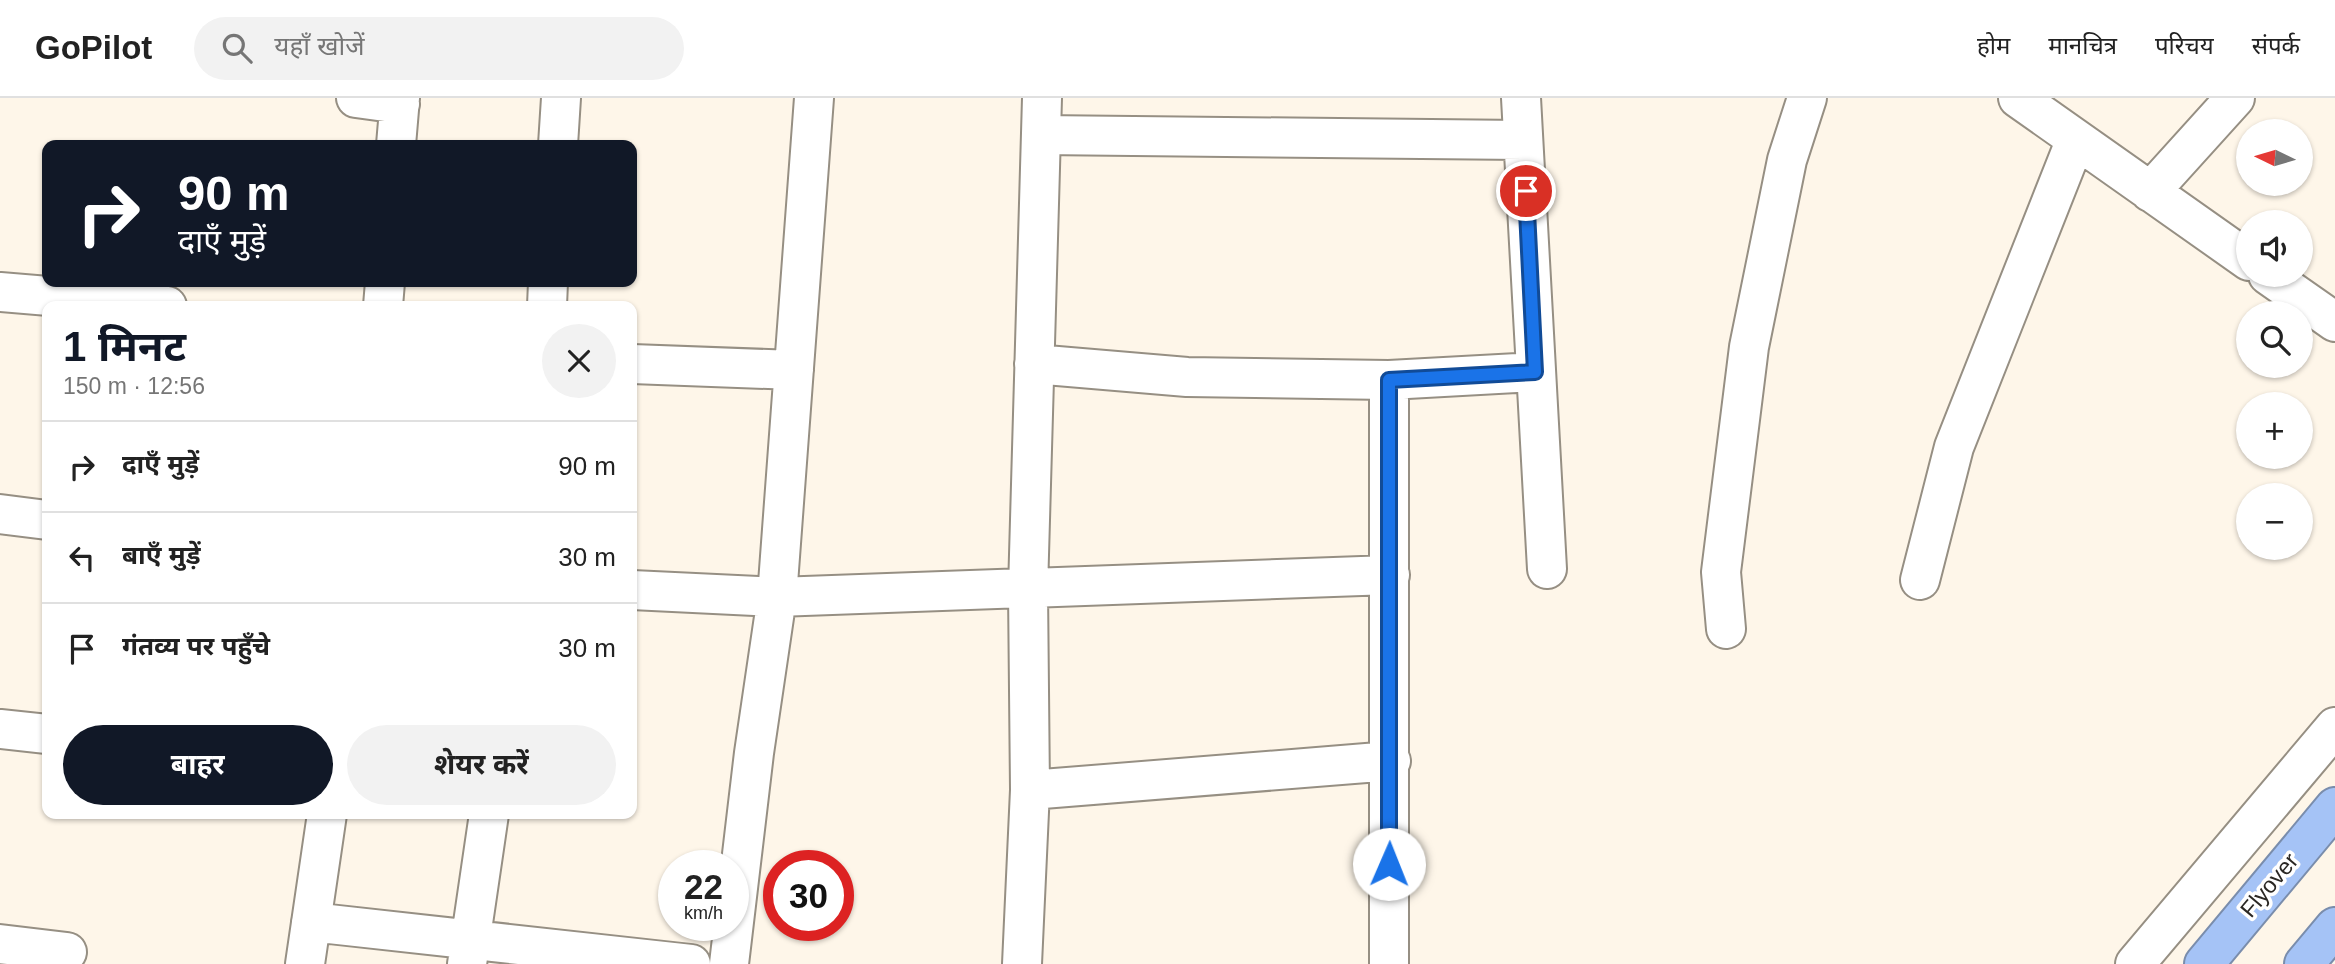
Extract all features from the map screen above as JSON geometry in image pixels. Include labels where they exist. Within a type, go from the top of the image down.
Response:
[{"type":"highway","name":"Flyover","points":[[2204,964],[2335,807]]},
{"type":"highway","points":[[2304,964],[2335,927]]},
{"type":"street","points":[[356,98],[400,101],[396,140]]},
{"type":"street","points":[[558,140],[561,98]]},
{"type":"street","points":[[729,964],[754,753],[777,597],[814,98]]},
{"type":"street","points":[[1521,98],[1547,569]]},
{"type":"street","points":[[1726,629],[1720,572],[1749,347],[1787,160],[1807,98]]},
{"type":"street","points":[[2018,98],[2236,252]]},
{"type":"street","points":[[2150,192],[2235,98]]},
{"type":"street","points":[[1022,964],[1030,790],[1028,590],[1041,117],[1523,140]]},
{"type":"street","points":[[1920,580],[1954,447],[2076,139]]},
{"type":"street","points":[[2285,287],[2335,322]]},
{"type":"street","points":[[0,292],[107,301]]},
{"type":"street","points":[[1034,364],[1188,377],[1389,380],[1535,372]]},
{"type":"street","points":[[637,365],[794,370]]},
{"type":"street","points":[[1389,380],[1389,964]]},
{"type":"street","points":[[0,514],[42,519]]},
{"type":"street","points":[[637,590],[777,597],[1390,575]]},
{"type":"street","points":[[2136,964],[2335,727]]},
{"type":"street","points":[[0,729],[42,733]]},
{"type":"street","points":[[1030,790],[1391,761]]},
{"type":"street","points":[[305,964],[326,819]]},
{"type":"street","points":[[468,952],[488,819]]},
{"type":"street","points":[[311,922],[468,952],[691,964]]},
{"type":"street","points":[[0,944],[67,952]]},
{"type":"route","points":[[1389,864],[1389,380],[1535,372],[1526,191]]}]
